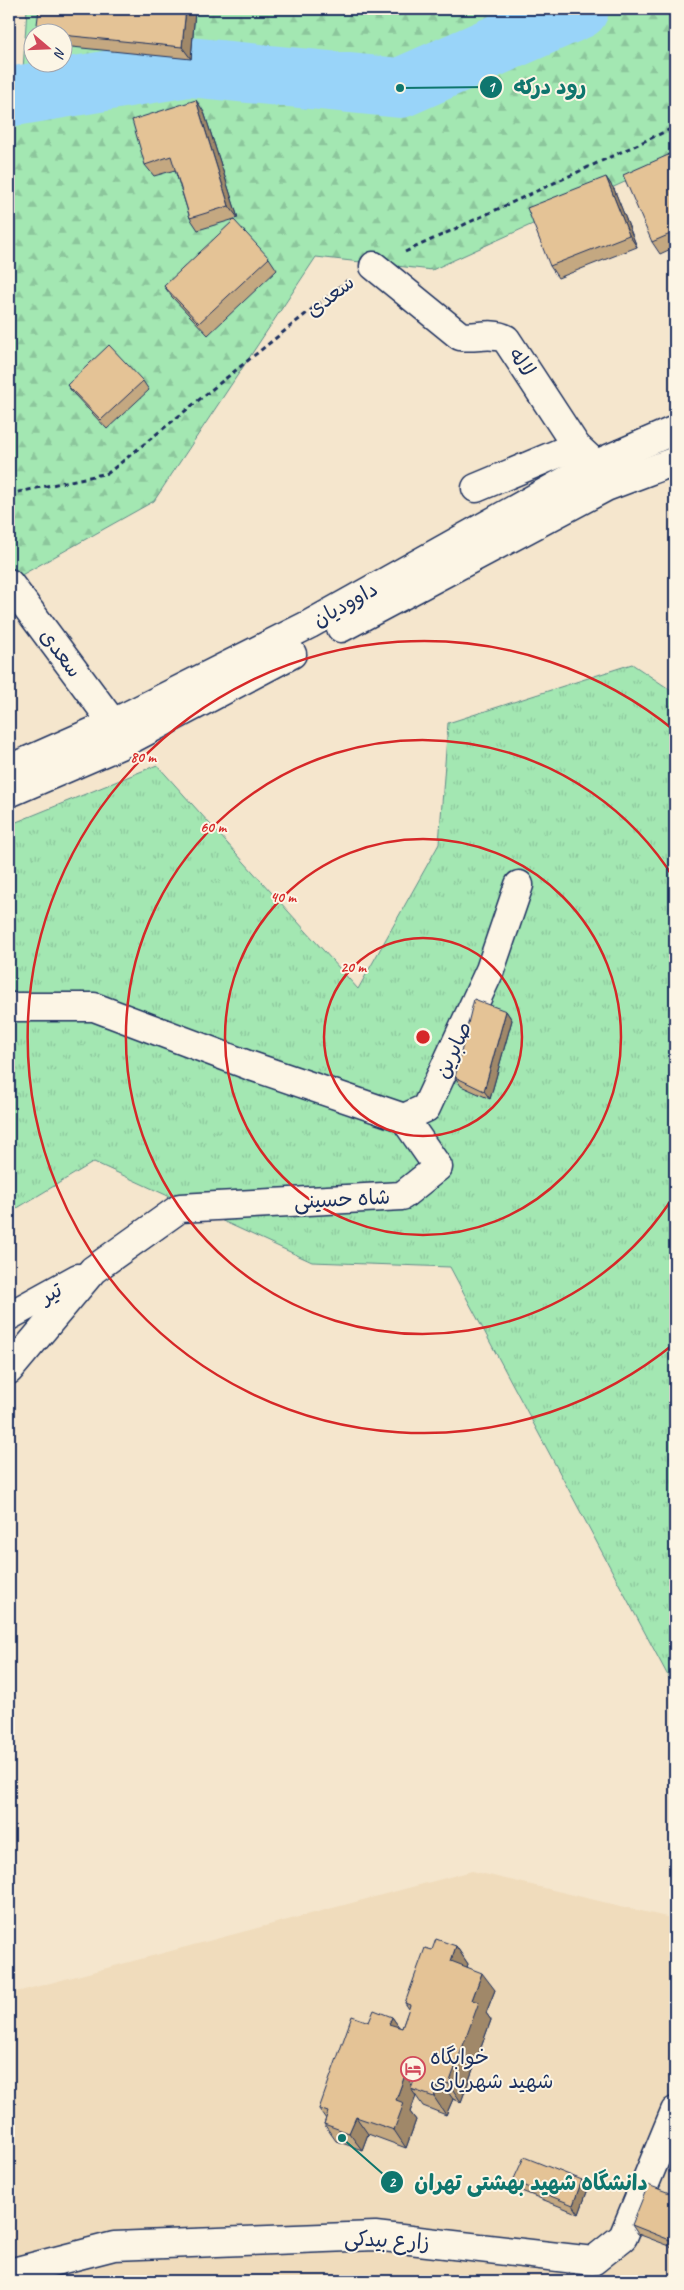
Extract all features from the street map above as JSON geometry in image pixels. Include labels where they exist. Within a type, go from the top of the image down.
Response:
[{"type":"street","name":"لاله","points":[[374,266],[460,336],[468,338],[496,334],[506,338],[585,455]]},
{"type":"street","name":"داوودیان","points":[[9,769],[113,723],[310,624],[585,455],[675,430]]},
{"type":"street","points":[[476,488],[585,455],[617,484]]},
{"type":"street","name":"داوودیان","points":[[9,793],[120,745],[617,484],[675,462]]},
{"type":"street","name":"سعدی","points":[[9,583],[113,723]]},
{"type":"street","name":"صابرین","points":[[404,1118],[426,1108],[490,970],[520,885]]},
{"type":"street","points":[[9,1007],[94,1007],[248,1065],[404,1118]]},
{"type":"street","name":"شاه حسینی","points":[[9,1370],[93,1270],[180,1208],[402,1196],[438,1167],[404,1118]]},
{"type":"street","name":"تیر","points":[[9,1316],[93,1270]]},
{"type":"street","name":"زارع بیدکی","points":[[9,2273],[114,2246],[375,2236],[594,2261],[623,2237],[675,2111]]},
{"type":"path","name":"سعدی","points":[[9,494],[108,473],[357,273],[675,127]]},
{"type":"shaded area","points":[[472,1871],[675,1919],[675,2281],[9,2281],[9,1994]]},
{"type":"green space","points":[[27,9],[675,9],[675,159],[432,270],[316,257],[154,501],[9,582],[9,64],[22,70],[22,72],[72,72],[72,22],[26,22]]},
{"type":"green space","points":[[632,664],[675,693],[675,1689],[450,1267],[312,1262],[94,1162],[9,1213],[9,825],[157,765],[358,989],[439,844],[448,723]]},
{"type":"building","points":[[39,9],[186,9],[182,47],[72,36],[72,22],[37,22]]},
{"type":"building","points":[[196,100],[229,206],[190,218],[171,156],[145,165],[132,120]]},
{"type":"building","points":[[675,152],[675,232],[652,242],[623,175]]},
{"type":"building","points":[[606,177],[629,235],[550,266],[527,208]]},
{"type":"building","points":[[234,220],[269,258],[199,323],[164,286]]},
{"type":"building","points":[[109,345],[143,381],[101,420],[67,385]]},
{"type":"building","points":[[474,999],[506,1011],[484,1091],[455,1077]]},
{"type":"building","name":"خوابگاه شهید شهریاری","points":[[436,1939],[456,1946],[451,1961],[482,1973],[472,2000],[479,2002],[449,2084],[440,2081],[434,2097],[411,2089],[415,2078],[405,2075],[396,2100],[404,2103],[394,2130],[356,2117],[349,2133],[324,2124],[328,2112],[319,2109],[352,2016],[369,2022],[374,2010],[392,2017],[389,2024],[402,2028],[410,2005],[405,2003],[425,1948],[432,1950]]},
{"type":"building","points":[[524,2157],[582,2180],[573,2205],[513,2181]]},
{"type":"building","points":[[648,2185],[675,2195],[675,2242],[632,2225]]},
{"type":"waterway","points":[[9,97],[189,67],[400,88],[579,9]]},
{"type":"place","name":"رود درکه","points":[[400,88]]},
{"type":"place","name":"خوابگاه شهید شهریاری","points":[[413,2069]]},
{"type":"place","name":"دانشگاه شهید بهشتی تهران","points":[[342,2138]]}]
